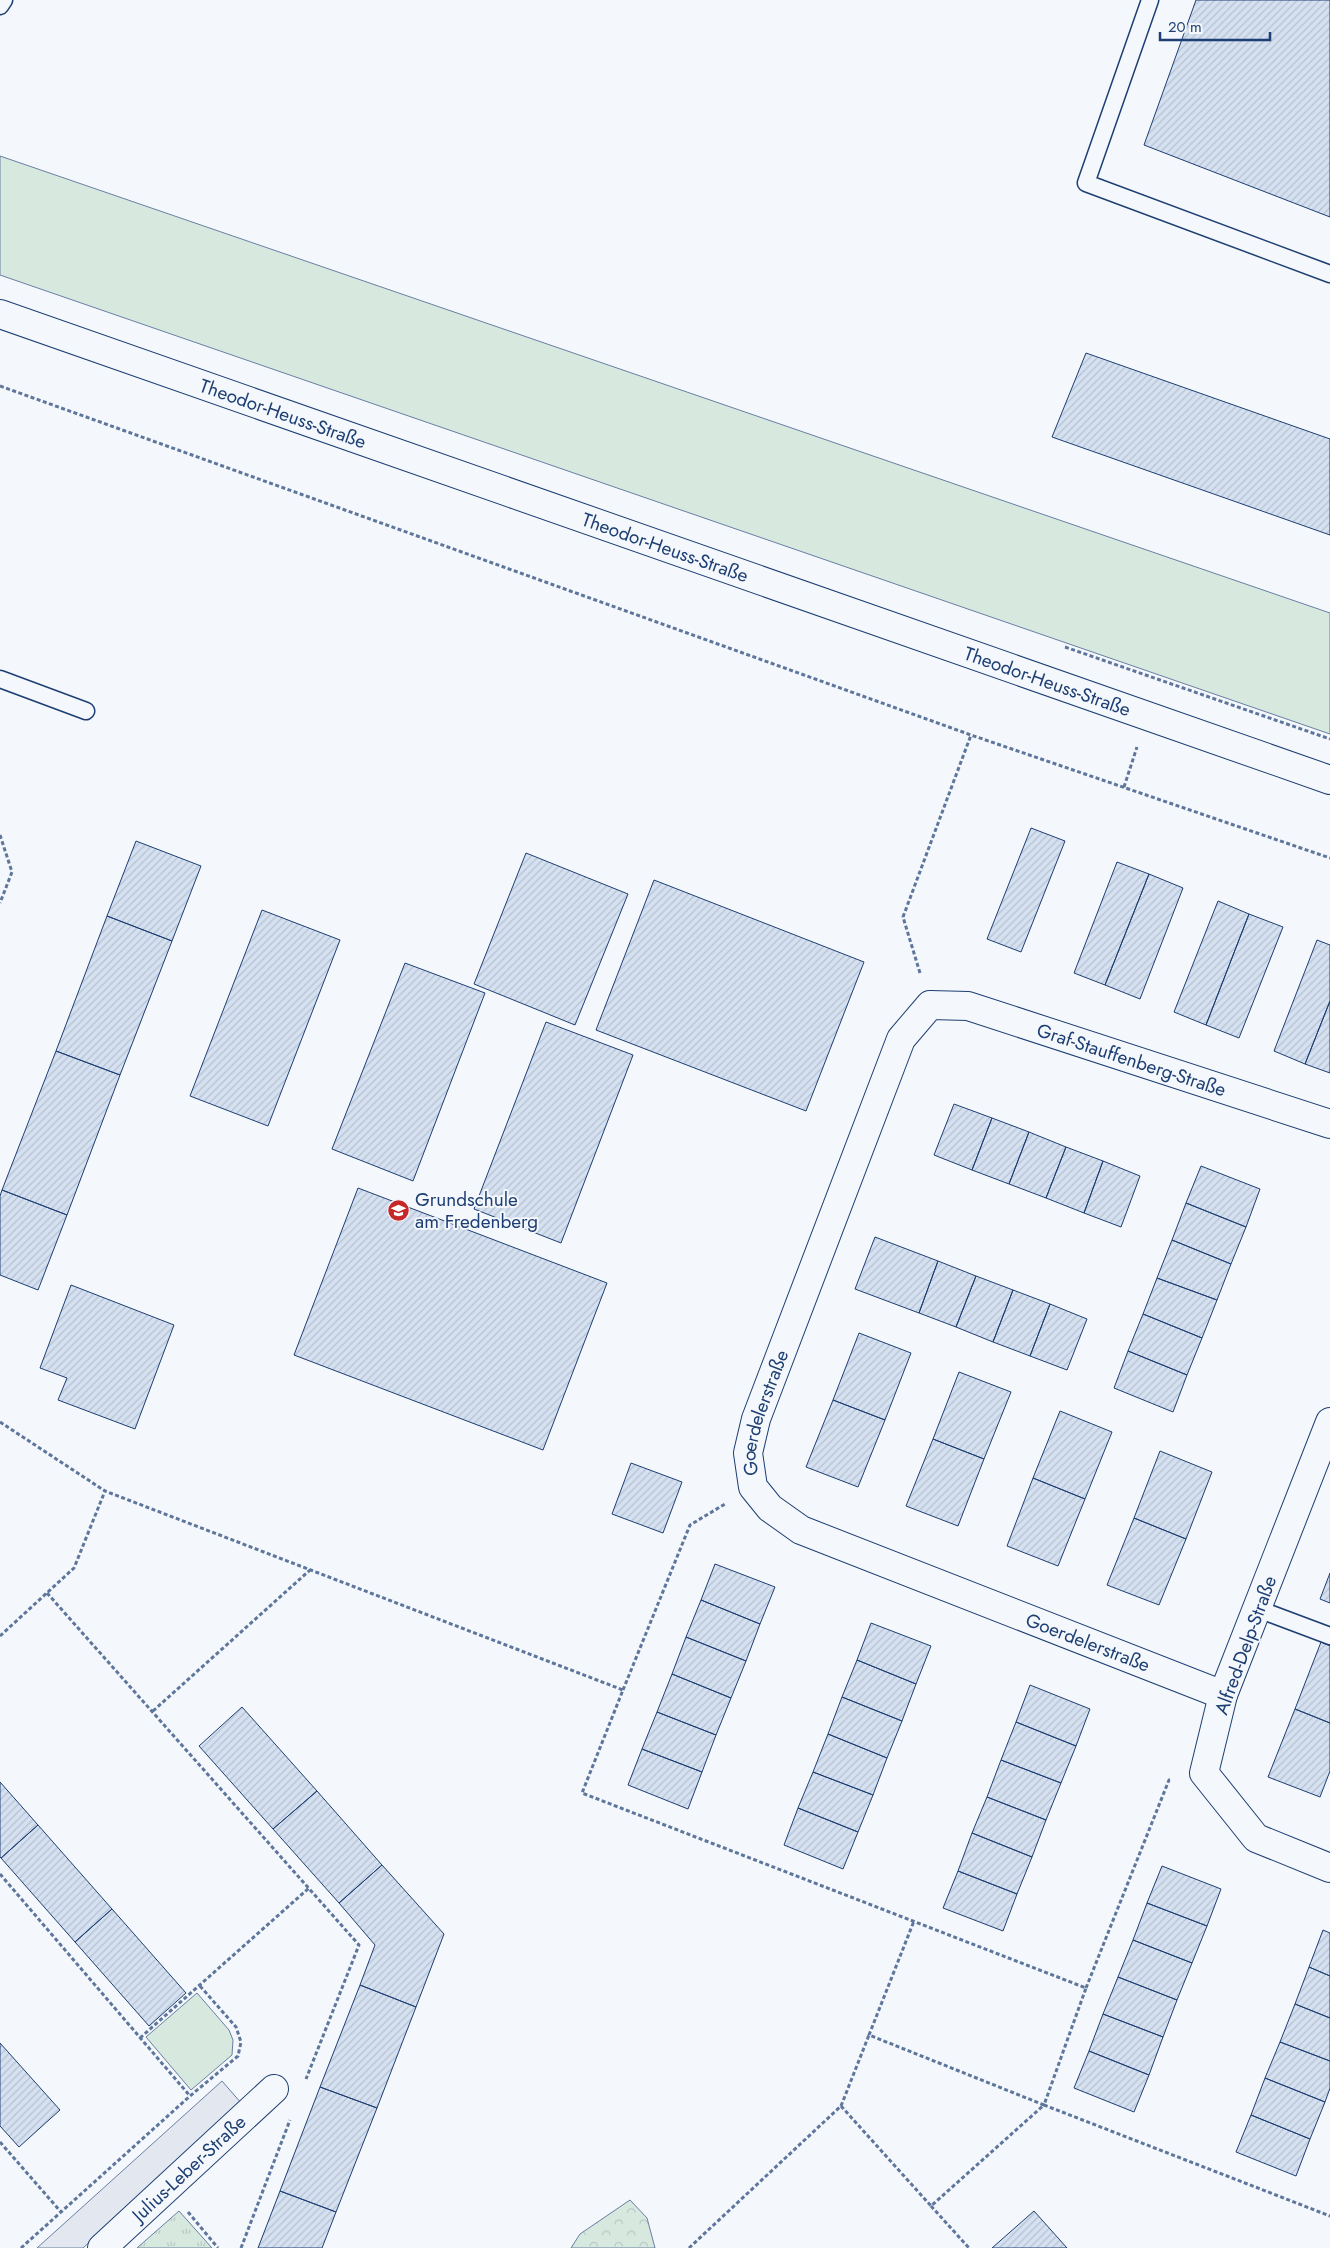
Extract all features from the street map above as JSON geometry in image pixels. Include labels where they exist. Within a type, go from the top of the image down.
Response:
[{"type":"street","name":"Theodor-Heuss-Straße","points":[[0,314],[1330,780]]},
{"type":"street","name":"Graf-Stauffenberg-Straße","points":[[930,1005],[968,1006],[1330,1124]]},
{"type":"street","name":"Goerdelerstraße","points":[[930,1005],[901,1039],[756,1419],[748,1453],[753,1487],[770,1508],[802,1530],[1223,1694]]},
{"type":"street","name":"Alfred-Delp-Straße","points":[[1204,1773],[1223,1694],[1330,1422]]},
{"type":"street","points":[[1204,1773],[1256,1838],[1330,1868]]},
{"type":"street","name":"Julius-Leber-Straße","points":[[102,2248],[274,2089]]},
{"type":"lane","points":[[0,6],[4,0]]},
{"type":"lane","points":[[1150,0],[1086,183],[1330,274]]},
{"type":"lane","points":[[0,678],[86,711]]},
{"type":"lane","points":[[1258,1609],[1330,1636]]},
{"type":"path","points":[[0,386],[971,735],[1330,858]]},
{"type":"path","points":[[1065,647],[1330,739]]},
{"type":"path","points":[[930,1005],[903,917],[971,735]]},
{"type":"path","points":[[0,834],[12,872],[0,903]]},
{"type":"path","points":[[0,1422],[105,1491],[623,1690]]},
{"type":"path","points":[[753,1487],[690,1525],[582,1793],[1086,1988]]},
{"type":"path","points":[[0,1636],[74,1568],[105,1491]]},
{"type":"path","points":[[152,1711],[310,1570]]},
{"type":"path","points":[[47,1593],[359,1945],[305,2082]]},
{"type":"path","points":[[931,2206],[1044,2105],[1086,1988],[1169,1780],[1204,1773]]},
{"type":"path","points":[[0,1874],[190,2096]]},
{"type":"path","points":[[140,2038],[309,1888]]},
{"type":"path","points":[[689,2248],[841,2106],[914,1921]]},
{"type":"path","points":[[21,2248],[190,2096],[238,2056],[241,2042],[236,2027],[200,1986]]},
{"type":"path","points":[[869,2035],[1330,2216]]},
{"type":"path","points":[[841,2106],[969,2248]]},
{"type":"path","points":[[241,2248],[291,2119]]},
{"type":"path","points":[[0,2142],[61,2212]]},
{"type":"path","points":[[168,2188],[218,2248]]},
{"type":"green space","points":[[0,156],[1330,613],[1330,734],[0,275]]},
{"type":"green space","points":[[197,1993],[229,2030],[233,2040],[232,2055],[191,2090],[146,2037]]},
{"type":"green space","points":[[630,2200],[647,2218],[655,2248],[571,2248],[580,2234]]},
{"type":"green space","points":[[179,2211],[212,2248],[137,2248]]},
{"type":"shaded area","points":[[222,2081],[242,2104],[83,2248],[37,2248]]},
{"type":"building","points":[[1196,0],[1330,0],[1330,217],[1144,145]]},
{"type":"building","points":[[1086,353],[1330,439],[1330,535],[1052,437]]},
{"type":"building","points":[[1031,828],[1065,841],[1021,952],[987,939]]},
{"type":"building","points":[[136,841],[201,866],[172,941],[107,916]]},
{"type":"building","points":[[526,853],[628,894],[575,1025],[474,984]]},
{"type":"building","points":[[1117,862],[1149,874],[1105,985],[1074,973]]},
{"type":"building","points":[[1149,874],[1183,888],[1140,999],[1105,985]]},
{"type":"building","points":[[654,880],[864,962],[806,1111],[596,1030]]},
{"type":"building","points":[[1218,901],[1249,914],[1206,1025],[1174,1012]]},
{"type":"building","points":[[262,910],[340,940],[268,1126],[190,1096]]},
{"type":"building","points":[[1249,914],[1283,927],[1239,1038],[1206,1025]]},
{"type":"building","points":[[107,916],[172,941],[120,1075],[56,1051]]},
{"type":"building","points":[[1317,940],[1330,945],[1330,1001],[1305,1064],[1274,1051]]},
{"type":"building","points":[[405,963],[485,993],[413,1181],[332,1149]]},
{"type":"building","points":[[1330,1001],[1330,1073],[1305,1064]]},
{"type":"building","points":[[546,1022],[633,1055],[561,1243],[474,1209]]},
{"type":"building","points":[[56,1051],[120,1075],[67,1215],[2,1190]]},
{"type":"building","points":[[954,1104],[992,1118],[972,1170],[934,1155]]},
{"type":"building","points":[[992,1118],[1029,1132],[1009,1184],[972,1170]]},
{"type":"building","points":[[1029,1132],[1066,1147],[1046,1198],[1009,1184]]},
{"type":"building","points":[[1066,1147],[1103,1161],[1084,1213],[1046,1198]]},
{"type":"building","points":[[1103,1161],[1140,1176],[1121,1227],[1084,1213]]},
{"type":"building","points":[[1201,1166],[1260,1189],[1246,1227],[1186,1203]]},
{"type":"building","points":[[358,1188],[607,1283],[543,1450],[294,1355]]},
{"type":"building","points":[[2,1190],[67,1215],[38,1290],[0,1275],[0,1196]]},
{"type":"building","points":[[1186,1203],[1246,1227],[1231,1264],[1172,1240]]},
{"type":"building","points":[[875,1237],[938,1261],[919,1313],[855,1289]]},
{"type":"building","points":[[1172,1240],[1231,1264],[1217,1300],[1157,1278]]},
{"type":"building","points":[[938,1261],[976,1276],[956,1327],[919,1313]]},
{"type":"building","points":[[976,1276],[1013,1290],[993,1342],[956,1327]]},
{"type":"building","points":[[1157,1278],[1217,1300],[1202,1338],[1143,1314]]},
{"type":"building","points":[[71,1285],[174,1325],[135,1429],[58,1400],[67,1378],[40,1368]]},
{"type":"building","points":[[1013,1290],[1050,1304],[1030,1356],[993,1342]]},
{"type":"building","points":[[1050,1304],[1087,1319],[1067,1370],[1030,1356]]},
{"type":"building","points":[[1143,1314],[1202,1338],[1187,1375],[1128,1351]]},
{"type":"building","points":[[859,1333],[911,1353],[885,1420],[833,1400]]},
{"type":"building","points":[[1128,1351],[1187,1375],[1173,1412],[1114,1388]]},
{"type":"building","points":[[959,1372],[1011,1392],[984,1459],[933,1439]]},
{"type":"building","points":[[833,1400],[885,1420],[858,1487],[806,1467]]},
{"type":"building","points":[[1060,1411],[1112,1432],[1085,1499],[1033,1478]]},
{"type":"building","points":[[933,1439],[984,1459],[958,1526],[906,1506]]},
{"type":"building","points":[[1160,1451],[1212,1472],[1186,1539],[1134,1518]]},
{"type":"building","points":[[631,1463],[682,1482],[663,1533],[612,1514]]},
{"type":"building","points":[[1033,1478],[1085,1499],[1058,1566],[1007,1546]]},
{"type":"building","points":[[1134,1518],[1186,1539],[1159,1605],[1107,1585]]},
{"type":"building","points":[[715,1564],[775,1587],[760,1624],[701,1600]]},
{"type":"building","points":[[1330,1573],[1330,1603],[1320,1599]]},
{"type":"building","points":[[701,1600],[760,1624],[746,1661],[686,1637]]},
{"type":"building","points":[[871,1623],[931,1646],[916,1684],[857,1660]]},
{"type":"building","points":[[686,1637],[746,1661],[731,1698],[672,1674]]},
{"type":"building","points":[[1321,1642],[1330,1646],[1330,1723],[1295,1709]]},
{"type":"building","points":[[857,1660],[916,1684],[902,1721],[842,1697]]},
{"type":"building","points":[[672,1674],[731,1698],[716,1735],[657,1712]]},
{"type":"building","points":[[1030,1685],[1090,1709],[1076,1746],[1016,1722]]},
{"type":"building","points":[[842,1697],[902,1721],[887,1758],[828,1734]]},
{"type":"building","points":[[242,1707],[317,1791],[273,1829],[199,1746]]},
{"type":"building","points":[[1295,1709],[1330,1723],[1330,1771],[1320,1797],[1268,1777]]},
{"type":"building","points":[[657,1712],[716,1735],[702,1772],[642,1749]]},
{"type":"building","points":[[1016,1722],[1076,1746],[1061,1783],[1001,1760]]},
{"type":"building","points":[[828,1734],[887,1758],[873,1795],[813,1772]]},
{"type":"building","points":[[642,1749],[702,1772],[688,1809],[628,1785]]},
{"type":"building","points":[[1001,1760],[1061,1783],[1046,1820],[987,1797]]},
{"type":"building","points":[[813,1772],[873,1795],[858,1832],[798,1808]]},
{"type":"building","points":[[0,1782],[38,1825],[1,1858],[0,1857]]},
{"type":"building","points":[[317,1791],[382,1865],[339,1903],[273,1829]]},
{"type":"building","points":[[987,1797],[1046,1820],[1032,1857],[972,1833]]},
{"type":"building","points":[[798,1808],[858,1832],[843,1869],[784,1845]]},
{"type":"building","points":[[38,1825],[112,1909],[75,1942],[1,1858]]},
{"type":"building","points":[[972,1833],[1032,1857],[1017,1894],[958,1871]]},
{"type":"building","points":[[382,1865],[444,1934],[416,2007],[360,1985],[375,1945],[339,1903]]},
{"type":"building","points":[[1162,1866],[1221,1889],[1207,1926],[1147,1903]]},
{"type":"building","points":[[958,1871],[1017,1894],[1003,1931],[943,1908]]},
{"type":"building","points":[[1147,1903],[1207,1926],[1192,1963],[1133,1940]]},
{"type":"building","points":[[112,1909],[186,1993],[149,2026],[75,1942]]},
{"type":"building","points":[[1323,1930],[1330,1933],[1330,1976],[1309,1967]]},
{"type":"building","points":[[1133,1940],[1192,1963],[1177,2000],[1118,1977]]},
{"type":"building","points":[[1309,1967],[1330,1976],[1330,2018],[1295,2004]]},
{"type":"building","points":[[1118,1977],[1177,2000],[1163,2037],[1103,2014]]},
{"type":"building","points":[[360,1985],[416,2007],[377,2108],[320,2087]]},
{"type":"building","points":[[1295,2004],[1330,2018],[1330,2061],[1280,2042]]},
{"type":"building","points":[[1103,2014],[1163,2037],[1149,2075],[1089,2051]]},
{"type":"building","points":[[1280,2042],[1330,2061],[1330,2088],[1325,2102],[1265,2078]]},
{"type":"building","points":[[0,2043],[60,2110],[19,2147],[0,2126]]},
{"type":"building","points":[[1089,2051],[1149,2075],[1134,2112],[1074,2088]]},
{"type":"building","points":[[1265,2078],[1325,2102],[1310,2139],[1251,2115]]},
{"type":"building","points":[[320,2087],[377,2108],[336,2212],[280,2191]]},
{"type":"building","points":[[1251,2115],[1310,2139],[1296,2176],[1236,2152]]},
{"type":"building","points":[[280,2191],[336,2212],[322,2248],[258,2248]]},
{"type":"building","points":[[1034,2211],[1067,2248],[992,2248]]},
{"type":"place","name":"Grundschule am Fredenberg","points":[[399,1210]]}]
